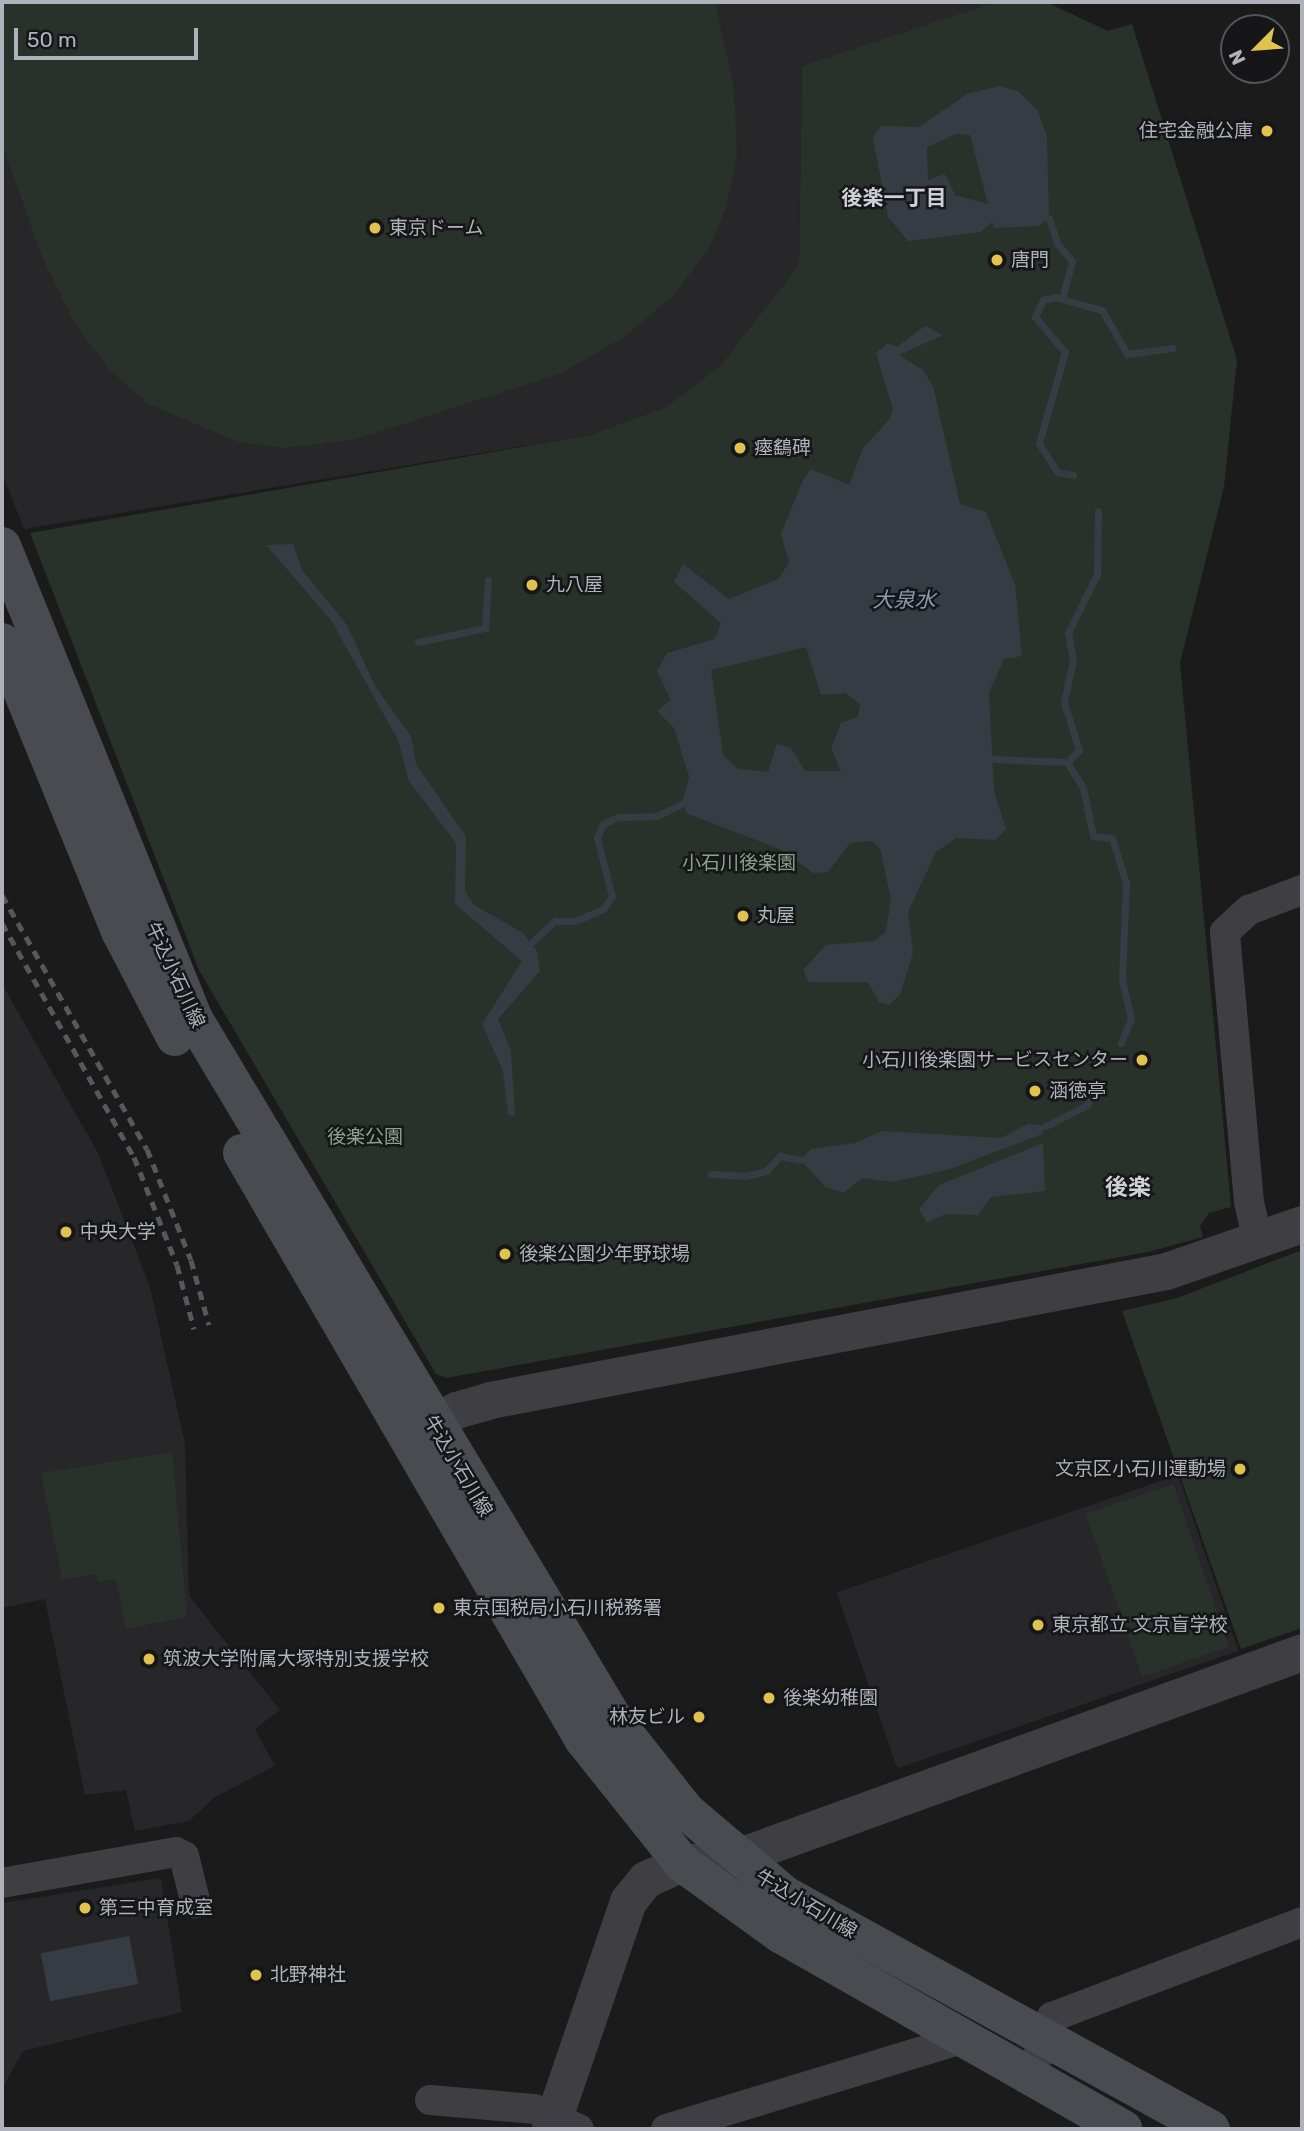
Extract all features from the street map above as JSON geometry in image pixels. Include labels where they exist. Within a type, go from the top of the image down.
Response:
[{"type":"main road","name":"牛込小石川線","points":[[2,546],[169,970],[583,1739],[682,1863],[768,1927],[1123,2129]]},
{"type":"main road","name":"牛込小石川線","points":[[2,642],[148,989],[419,1431],[615,1721],[686,1811],[734,1858],[818,1916],[1211,2129]]},
{"type":"street","points":[[1258,1241],[1249,1202],[1225,932],[1249,911],[1302,890]]},
{"type":"street","points":[[419,1431],[490,1400],[1166,1271],[1302,1224]]},
{"type":"street","points":[[430,2100],[491,2102],[561,2125],[628,1901],[646,1879],[682,1863],[734,1858],[1302,1652]]},
{"type":"street","points":[[2,1883],[176,1852],[184,1856],[196,1904]]},
{"type":"street","points":[[1031,2075],[1052,2017],[1302,1922]]},
{"type":"street","points":[[666,2129],[760,2106],[965,2038]]},
{"type":"shaded area","name":"東京ドーム","points":[[2,2],[995,2],[802,66],[799,265],[720,366],[666,407],[590,435],[24,529],[2,473]]},
{"type":"shaded area","points":[[2,984],[98,1153],[150,1287],[185,1444],[189,1596],[280,1710],[255,1729],[275,1766],[215,1797],[189,1821],[135,1831],[126,1790],[85,1795],[45,1599],[2,1608]]},
{"type":"shaded area","name":"東京都立 文京盲学校","points":[[1178,1475],[1239,1651],[897,1768],[837,1593]]},
{"type":"shaded area","points":[[161,1878],[182,2012],[23,2051],[2,2089],[2,1903]]},
{"type":"green space","name":"東京ドーム","points":[[2,2],[715,2],[734,89],[737,155],[726,207],[710,247],[673,296],[624,337],[559,374],[353,440],[284,448],[239,442],[148,404],[110,370],[76,326],[43,259],[2,144]]},
{"type":"green space","name":"小石川後楽園","points":[[995,2],[1046,2],[1108,31],[1132,24],[1237,360],[1224,487],[1180,663],[1231,1207],[1209,1213],[1200,1226],[1203,1237],[1148,1252],[446,1378],[436,1374],[199,970],[30,533],[590,435],[666,407],[720,366],[799,265],[802,66]]},
{"type":"green space","name":"文京区小石川運動場","points":[[1302,1250],[1302,1628],[1241,1649],[1122,1311],[1177,1298]]},
{"type":"green space","points":[[172,1452],[187,1617],[126,1629],[116,1579],[98,1582],[97,1574],[62,1579],[41,1473]]},
{"type":"green space","points":[[1173,1484],[1229,1647],[1142,1677],[1086,1514]]},
{"type":"water","points":[[1000,86],[1019,92],[1038,111],[1047,137],[1049,218],[1039,226],[994,228],[992,222],[981,232],[908,241],[888,217],[873,137],[881,126],[919,127],[967,94]],"holes":[[[956,134],[970,135],[988,204],[955,195],[945,174],[928,180],[927,147]]]},
{"type":"water","name":"大泉水","points":[[925,326],[943,335],[899,355],[923,370],[933,386],[960,504],[986,512],[1015,585],[1022,656],[1004,659],[989,693],[994,791],[1006,829],[995,840],[956,838],[936,852],[908,912],[913,953],[900,995],[889,1005],[879,1002],[868,982],[809,982],[803,970],[826,945],[874,941],[886,931],[891,900],[880,848],[871,841],[850,843],[828,872],[813,873],[782,850],[688,814],[682,804],[689,777],[674,728],[657,711],[671,700],[657,671],[667,653],[715,639],[721,623],[674,582],[683,564],[729,599],[778,579],[789,563],[781,534],[803,480],[811,469],[849,485],[863,448],[889,420],[893,409],[876,353],[888,343],[897,347]],"holes":[[[806,647],[821,695],[845,693],[860,704],[858,717],[841,723],[831,748],[841,771],[805,771],[791,748],[777,744],[768,772],[738,769],[723,755],[711,670]]]},
{"type":"water","points":[[293,544],[302,570],[347,625],[375,686],[411,736],[416,764],[466,837],[465,891],[474,905],[523,933],[537,951],[540,971],[498,1019],[511,1051],[515,1116],[508,1115],[503,1071],[482,1024],[522,961],[455,904],[456,843],[409,781],[398,740],[331,620],[266,545]]},
{"type":"water","points":[[1028,1124],[1046,1126],[1042,1134],[950,1169],[893,1182],[862,1178],[844,1193],[826,1187],[800,1160],[811,1149],[855,1143],[882,1131],[1001,1138]]},
{"type":"water","points":[[1043,1143],[1045,1191],[991,1197],[978,1215],[945,1214],[927,1223],[919,1209],[939,1185]]},
{"type":"water","points":[[129,1936],[138,1984],[50,2001],[41,1953]]},
{"type":"waterway","points":[[1049,218],[1057,243],[1072,261],[1062,299]]},
{"type":"waterway","points":[[1073,475],[1057,472],[1039,443],[1065,352],[1035,317],[1043,300],[1055,297],[1102,310],[1127,354],[1173,348]]},
{"type":"waterway","points":[[994,759],[1067,762],[1079,750],[1064,702],[1073,660],[1068,633],[1097,574],[1098,511]]},
{"type":"waterway","points":[[418,642],[485,628],[488,580]]},
{"type":"waterway","points":[[1067,762],[1083,788],[1093,836],[1112,838],[1126,883],[1122,979],[1131,1019],[1121,1043]]},
{"type":"waterway","points":[[531,943],[555,921],[575,921],[603,909],[612,896],[597,838],[603,824],[618,817],[657,816],[682,804]]},
{"type":"waterway","points":[[1046,1126],[1087,1105],[1095,1089]]},
{"type":"waterway","points":[[711,1174],[745,1176],[766,1171],[780,1156],[800,1160]]},
{"type":"railway","points":[[2,895],[147,1149],[191,1260],[209,1325]]},
{"type":"railway","points":[[2,923],[134,1157],[177,1265],[194,1329]]},
{"type":"place","name":"住宅金融公庫","points":[[1267,131]]},
{"type":"place","name":"東京ドーム","points":[[375,228]]},
{"type":"place","name":"唐門","points":[[997,260]]},
{"type":"place","name":"瘞鷂碑","points":[[740,448]]},
{"type":"place","name":"九八屋","points":[[532,585]]},
{"type":"place","name":"丸屋","points":[[743,916]]},
{"type":"place","name":"小石川後楽園サービスセンター","points":[[1142,1060]]},
{"type":"place","name":"涵徳亭","points":[[1035,1091]]},
{"type":"place","name":"中央大学","points":[[66,1232]]},
{"type":"place","name":"後楽公園少年野球場","points":[[505,1254]]},
{"type":"place","name":"文京区小石川運動場","points":[[1240,1469]]},
{"type":"place","name":"東京国税局小石川税務署","points":[[439,1608]]},
{"type":"place","name":"東京都立 文京盲学校","points":[[1038,1625]]},
{"type":"place","name":"筑波大学附属大塚特別支援学校","points":[[149,1659]]},
{"type":"place","name":"後楽幼稚園","points":[[769,1698]]},
{"type":"place","name":"林友ビル","points":[[699,1717]]},
{"type":"place","name":"第三中育成室","points":[[85,1908]]},
{"type":"place","name":"北野神社","points":[[256,1975]]},
{"type":"district","name":"後楽一丁目","points":[[894,198]]},
{"type":"district","name":"後楽","points":[[1128,1187]]},
{"type":"park label","name":"後楽公園","points":[[365,1137]]}]
